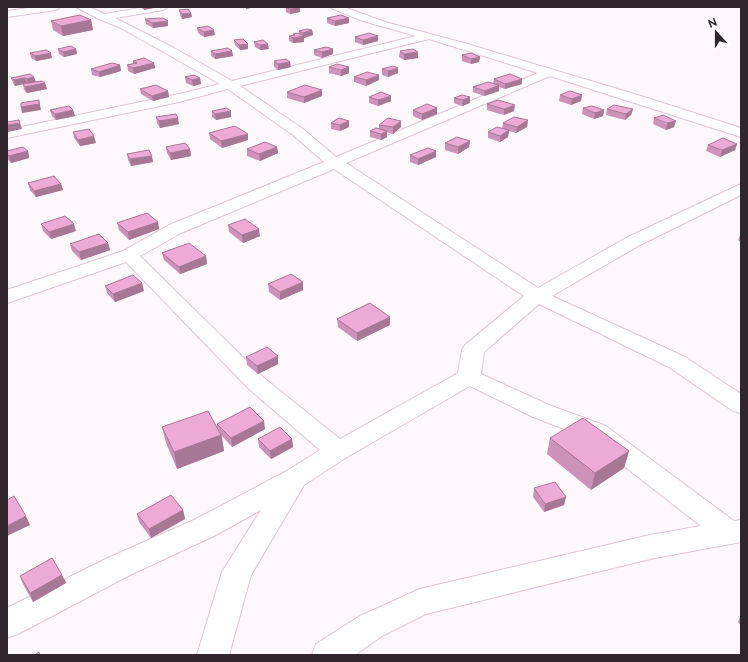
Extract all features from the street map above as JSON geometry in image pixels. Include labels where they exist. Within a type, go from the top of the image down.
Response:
[{"type":"street","points":[[7,14],[56,7]]},
{"type":"street","points":[[82,7],[125,26],[170,50],[230,86],[298,132],[335,163],[537,296],[677,362],[741,405]]},
{"type":"street","points":[[102,17],[163,7]]},
{"type":"street","points":[[336,7],[360,18],[430,36],[631,97],[741,133]]},
{"type":"street","points":[[7,134],[179,98],[430,36]]},
{"type":"street","points":[[7,297],[129,255],[175,229],[335,163],[547,72]]},
{"type":"street","points":[[469,377],[473,350],[537,296],[632,242],[741,189]]},
{"type":"street","points":[[129,255],[256,383],[338,451]]},
{"type":"street","points":[[7,624],[120,566],[204,528],[294,479],[338,451],[469,377]]},
{"type":"street","points":[[469,377],[541,411],[597,432],[736,532]]},
{"type":"street","points":[[213,655],[237,572],[294,479]]},
{"type":"street","points":[[328,655],[371,626],[420,602],[650,547],[736,532]]},
{"type":"building","points":[[298,7],[300,8],[286,8]]},
{"type":"building","points":[[188,9],[191,13],[182,14],[179,10]]},
{"type":"building","points":[[80,15],[91,20],[61,26],[51,21]]},
{"type":"building","points":[[341,15],[349,18],[335,21],[327,18]]},
{"type":"building","points":[[163,18],[168,21],[152,23],[145,19]]},
{"type":"building","points":[[208,26],[214,30],[204,32],[197,28]]},
{"type":"building","points":[[307,29],[312,30],[303,33],[299,31]]},
{"type":"building","points":[[298,33],[304,36],[293,38],[289,36],[295,35],[293,34]]},
{"type":"building","points":[[369,33],[378,36],[363,40],[355,37]]},
{"type":"building","points":[[243,39],[248,44],[239,45],[234,40]]},
{"type":"building","points":[[263,40],[268,44],[260,45],[254,42]]},
{"type":"building","points":[[71,46],[76,49],[63,52],[58,49]]},
{"type":"building","points":[[326,47],[333,49],[322,52],[314,50]]},
{"type":"building","points":[[228,48],[232,51],[215,54],[211,51]]},
{"type":"building","points":[[413,49],[418,52],[404,54],[400,51]]},
{"type":"building","points":[[46,50],[51,53],[35,56],[30,53]]},
{"type":"building","points":[[471,53],[480,57],[471,59],[462,55]]},
{"type":"building","points":[[144,58],[154,63],[133,68],[127,65],[137,63],[133,61]]},
{"type":"building","points":[[286,59],[290,62],[278,64],[274,61]]},
{"type":"building","points":[[112,63],[120,65],[99,72],[91,69]]},
{"type":"building","points":[[337,64],[349,67],[341,70],[329,67]]},
{"type":"building","points":[[393,66],[398,68],[388,71],[382,69]]},
{"type":"building","points":[[367,72],[379,75],[366,80],[354,77]]},
{"type":"building","points":[[30,74],[34,77],[14,80],[11,78]]},
{"type":"building","points":[[510,74],[522,79],[505,84],[494,79]]},
{"type":"building","points":[[194,75],[200,78],[192,80],[185,77]]},
{"type":"building","points":[[42,81],[45,83],[25,87],[23,84]]},
{"type":"building","points":[[488,82],[499,85],[485,91],[473,87]]},
{"type":"building","points":[[156,85],[168,91],[152,96],[140,89]]},
{"type":"building","points":[[305,85],[322,90],[304,97],[287,92]]},
{"type":"building","points":[[570,91],[582,95],[572,99],[560,95]]},
{"type":"building","points":[[381,92],[391,96],[378,100],[369,97]]},
{"type":"building","points":[[462,95],[470,97],[463,100],[454,98]]},
{"type":"building","points":[[39,100],[39,104],[21,107],[21,103]]},
{"type":"building","points":[[498,100],[515,105],[504,109],[487,104]]},
{"type":"building","points":[[427,104],[437,108],[422,114],[413,110]]},
{"type":"building","points":[[614,105],[633,109],[626,114],[607,109]]},
{"type":"building","points":[[69,106],[73,110],[55,114],[50,110]]},
{"type":"building","points":[[592,106],[604,110],[595,113],[583,108]]},
{"type":"building","points":[[227,108],[231,111],[215,114],[212,111]]},
{"type":"building","points":[[176,114],[178,118],[159,121],[156,117]]},
{"type":"building","points":[[663,115],[676,121],[667,123],[654,118]]},
{"type":"building","points":[[514,117],[528,120],[517,127],[503,123]]},
{"type":"building","points":[[339,118],[349,121],[340,125],[331,123]]},
{"type":"building","points":[[388,118],[401,121],[393,127],[379,125]]},
{"type":"building","points":[[19,120],[20,123],[7,125],[7,122]]},
{"type":"building","points":[[235,126],[248,134],[221,141],[209,133]]},
{"type":"building","points":[[497,127],[509,130],[500,136],[488,132]]},
{"type":"building","points":[[376,128],[387,131],[381,134],[370,131]]},
{"type":"building","points":[[89,129],[94,136],[78,140],[73,132]]},
{"type":"building","points":[[457,137],[470,141],[458,147],[445,143]]},
{"type":"building","points":[[723,138],[737,144],[722,150],[708,145]]},
{"type":"building","points":[[265,142],[277,147],[259,154],[247,149]]},
{"type":"building","points":[[185,143],[190,149],[170,153],[166,147]]},
{"type":"building","points":[[23,147],[28,151],[9,156],[7,154],[7,151]]},
{"type":"building","points":[[428,148],[436,151],[418,159],[410,155]]},
{"type":"building","points":[[149,150],[152,156],[130,159],[127,154]]},
{"type":"building","points":[[54,176],[61,184],[34,191],[28,183]]},
{"type":"building","points":[[147,213],[158,222],[128,232],[117,223]]},
{"type":"building","points":[[65,216],[74,224],[49,232],[41,224]]},
{"type":"building","points":[[245,219],[259,229],[242,235],[228,225]]},
{"type":"building","points":[[99,234],[108,243],[79,252],[70,244]]},
{"type":"building","points":[[189,243],[206,256],[179,267],[162,253]]},
{"type":"building","points":[[291,274],[303,282],[280,292],[268,284]]},
{"type":"building","points":[[133,275],[142,283],[113,294],[105,286]]},
{"type":"building","points":[[370,303],[390,317],[357,333],[337,319]]},
{"type":"building","points":[[267,347],[278,356],[257,366],[246,357]]},
{"type":"building","points":[[250,407],[264,421],[231,438],[217,424]]},
{"type":"building","points":[[208,411],[221,435],[174,452],[162,427]]},
{"type":"building","points":[[583,418],[629,451],[595,473],[550,438]]},
{"type":"building","points":[[280,427],[292,439],[270,451],[258,439]]},
{"type":"building","points":[[555,482],[566,497],[545,504],[534,488]]},
{"type":"building","points":[[171,495],[183,510],[149,529],[137,514]]},
{"type":"building","points":[[14,496],[26,516],[7,526],[7,500]]},
{"type":"building","points":[[52,558],[62,575],[30,593],[20,576]]}]
